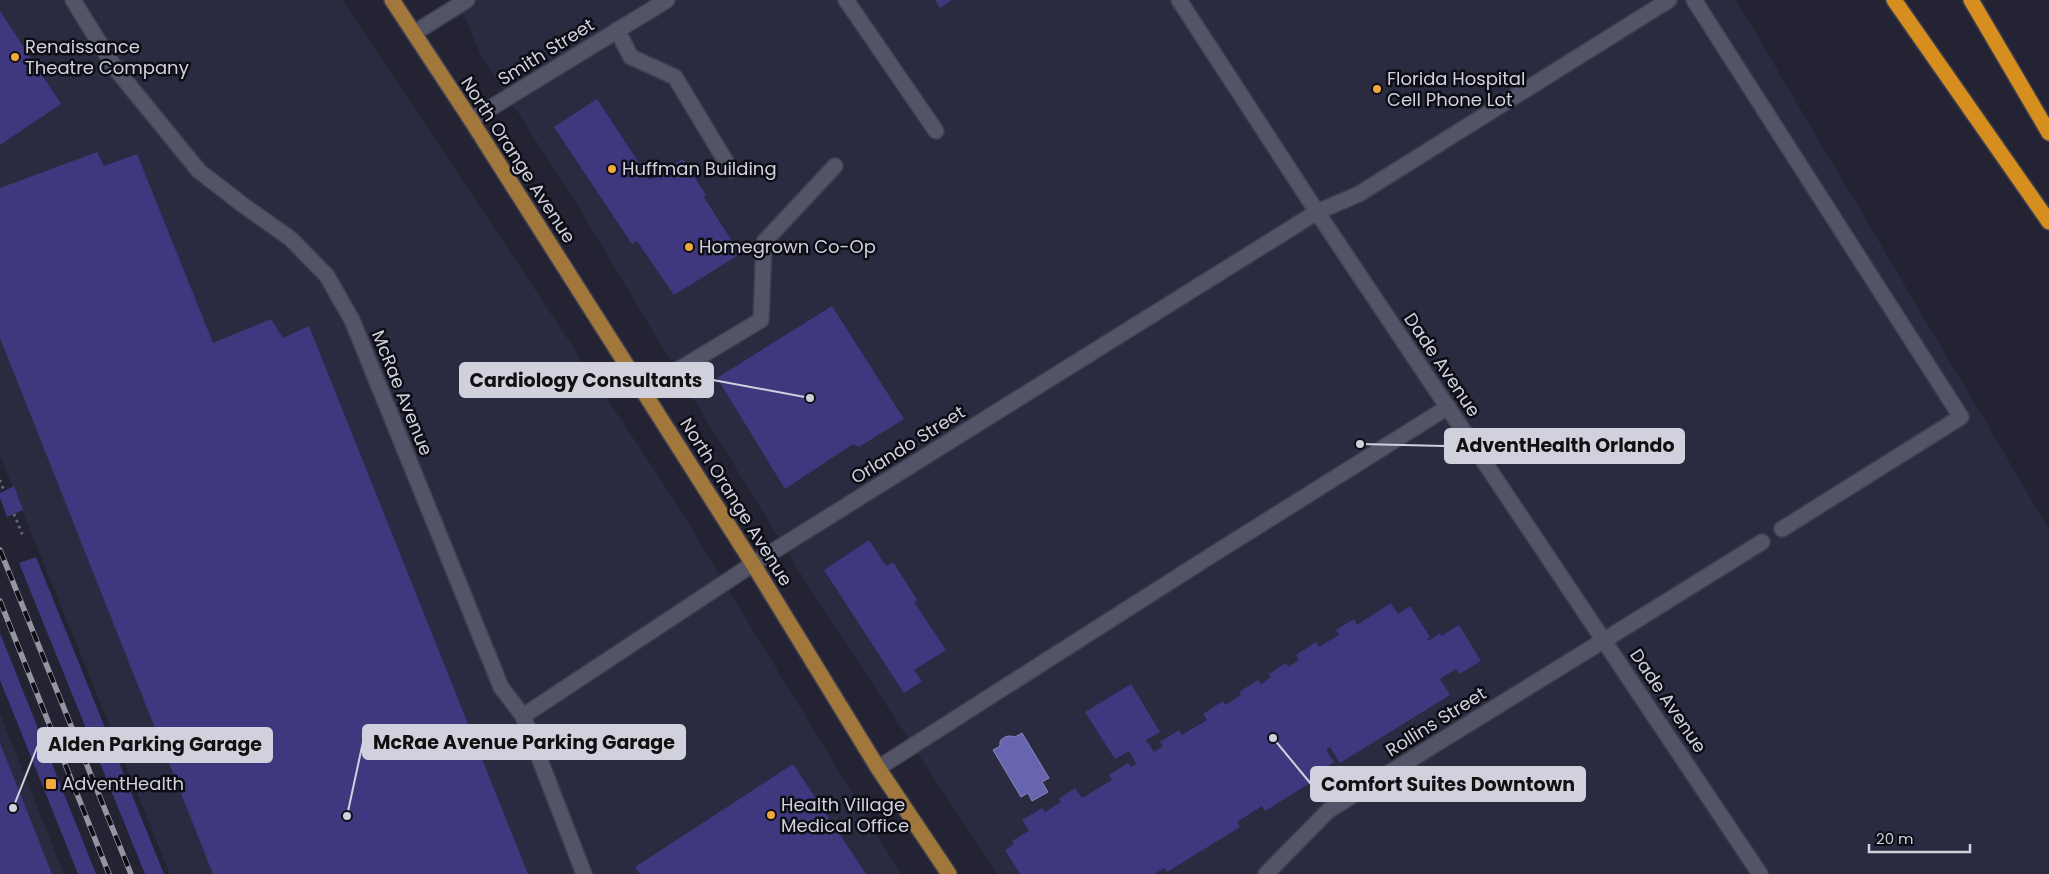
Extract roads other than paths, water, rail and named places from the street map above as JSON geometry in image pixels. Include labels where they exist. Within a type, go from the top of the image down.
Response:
[{"type":"highway","points":[[1894,0],[2049,222]]},
{"type":"highway","points":[[1971,0],[2049,133]]},
{"type":"main road","name":"North Orange Avenue","points":[[392,0],[471,120],[753,564],[878,768],[949,874]]},
{"type":"street","name":"McRae Avenue","points":[[73,0],[115,68],[199,171],[243,206],[291,239],[327,276],[352,320],[501,687],[523,716],[584,874]]},
{"type":"street","points":[[414,33],[467,0]]},
{"type":"street","name":"Smith Street","points":[[471,120],[666,0]]},
{"type":"street","points":[[846,0],[936,131]]},
{"type":"street","name":"Dade Avenue","points":[[1179,0],[1317,212],[1760,874]]},
{"type":"street","name":"Orlando Street","points":[[523,716],[753,564],[1317,212],[1359,194],[1669,0]]},
{"type":"street","points":[[1694,0],[1961,417],[1782,529]]},
{"type":"street","points":[[617,30],[631,57],[675,77],[731,170]]},
{"type":"street","points":[[643,391],[762,320],[764,242],[835,166]]},
{"type":"street","points":[[878,768],[1448,407]]},
{"type":"street","name":"Rollins Street","points":[[1266,874],[1329,810],[1762,542]]},
{"type":"railway","points":[[0,550],[131,874]]},
{"type":"railway","points":[[0,601],[109,874]]},
{"type":"place","name":"Renaissance Theatre Company","points":[[15,57]]},
{"type":"place","name":"Florida Hospital Cell Phone Lot","points":[[1377,89]]},
{"type":"place","name":"Huffman Building","points":[[612,169]]},
{"type":"place","name":"Homegrown Co-Op","points":[[689,247]]},
{"type":"place","name":"Cardiology Consultants","points":[[810,398]]},
{"type":"place","name":"AdventHealth Orlando","points":[[1360,444]]},
{"type":"place","name":"Comfort Suites Downtown","points":[[1273,738]]},
{"type":"place","name":"AdventHealth","points":[[51,784]]},
{"type":"place","name":"Alden Parking Garage","points":[[13,808]]},
{"type":"place","name":"Health Village Medical Office","points":[[771,815]]},
{"type":"place","name":"McRae Avenue Parking Garage","points":[[347,816]]}]
